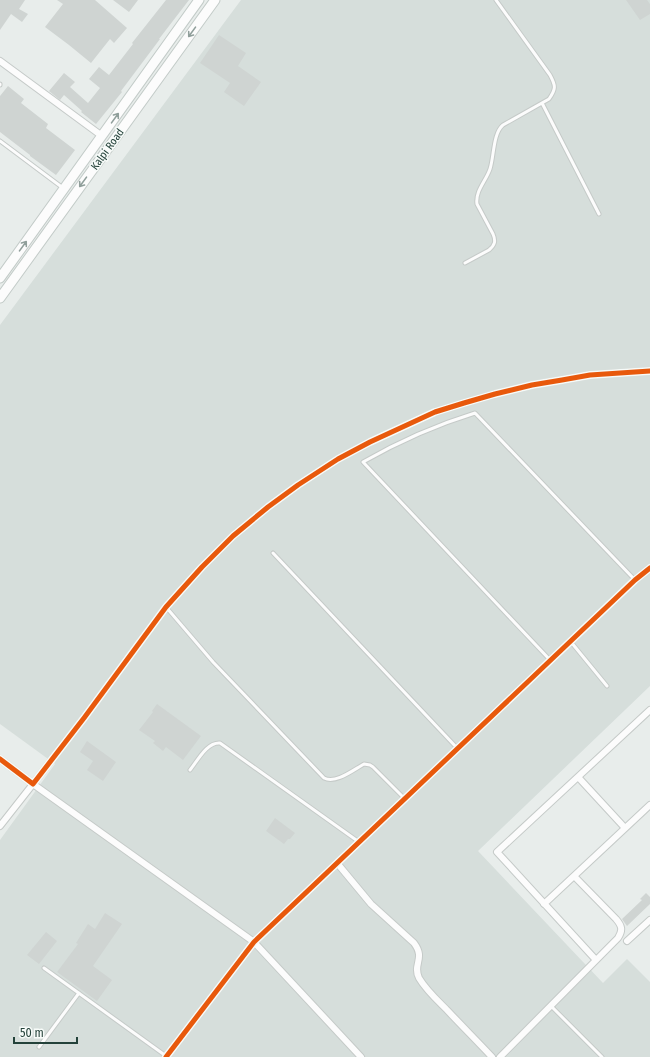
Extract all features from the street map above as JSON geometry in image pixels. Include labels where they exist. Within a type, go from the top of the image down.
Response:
[{"type":"main road","name":"Kalpi Road","points":[[0,278],[198,0]]},
{"type":"main road","name":"Kalpi Road","points":[[0,298],[215,0]]},
{"type":"street","points":[[0,61],[102,136]]},
{"type":"street","points":[[0,826],[84,718],[166,607],[202,567],[233,536],[268,507],[298,485],[338,459],[370,442],[435,412],[495,394],[532,385],[590,375],[650,371]]},
{"type":"street","points":[[166,1057],[254,942],[650,568]]},
{"type":"street","points":[[596,960],[497,852],[650,710]]},
{"type":"street","points":[[0,759],[254,942],[359,1056]]},
{"type":"street","points":[[578,777],[625,828]]},
{"type":"street","points":[[544,904],[650,805]]},
{"type":"street","points":[[337,863],[372,904],[418,948],[419,957],[417,970],[420,979],[430,992],[492,1057]]},
{"type":"street","points":[[500,1057],[618,938],[622,928],[620,924],[574,876]]},
{"type":"street","points":[[627,941],[650,920]]},
{"type":"lane","points":[[465,263],[489,250],[495,239],[477,204],[476,199],[477,194],[490,169],[498,130],[503,125],[549,99],[555,88],[554,82],[550,75],[496,0]]},
{"type":"lane","points":[[542,103],[599,214]]},
{"type":"lane","points":[[0,141],[64,189]]},
{"type":"lane","points":[[551,661],[363,462],[398,443],[430,429],[475,413],[636,580]]},
{"type":"lane","points":[[273,553],[458,748]]},
{"type":"lane","points":[[166,607],[213,662],[324,778],[329,780],[337,779],[364,764],[367,764],[373,767],[405,799]]},
{"type":"lane","points":[[571,642],[607,686]]},
{"type":"lane","points":[[190,770],[208,747],[215,743],[220,743],[360,842]]},
{"type":"lane","points":[[44,968],[166,1057]]},
{"type":"lane","points":[[39,1047],[79,993]]},
{"type":"lane","points":[[551,1006],[602,1057]]},
{"type":"shaded area","points":[[241,0],[650,0],[650,686],[478,851],[603,983],[627,959],[650,982],[650,1057],[0,1057],[0,840],[55,764],[0,724],[0,325]]},
{"type":"building","points":[[0,0],[25,0],[19,9],[28,14],[22,22],[11,14],[0,30]]},
{"type":"building","points":[[57,0],[95,0],[127,28],[114,43],[110,39],[91,63],[45,27],[63,4]]},
{"type":"building","points":[[113,0],[138,0],[129,12]]},
{"type":"building","points":[[166,0],[189,0],[121,91],[122,92],[96,124],[64,95],[60,100],[49,91],[64,73],[75,82],[70,87],[88,103],[100,88],[89,79],[99,67],[109,75]]},
{"type":"building","points":[[626,0],[647,0],[650,4],[650,14],[640,20]]},
{"type":"building","points":[[219,35],[246,53],[238,66],[261,82],[244,106],[224,92],[230,83],[200,63]]},
{"type":"building","points":[[8,86],[24,99],[21,103],[48,124],[46,128],[75,150],[56,175],[0,132],[0,96]]},
{"type":"building","points":[[157,704],[201,736],[183,760],[166,747],[163,751],[153,743],[155,741],[139,730],[153,712],[152,711]]},
{"type":"building","points":[[87,741],[116,762],[103,781],[87,770],[93,761],[80,752]]},
{"type":"building","points":[[275,818],[295,833],[284,844],[266,831]]},
{"type":"building","points":[[646,893],[650,897],[650,904],[627,926],[622,919],[642,900],[640,899]]},
{"type":"building","points":[[105,913],[122,924],[93,966],[112,980],[97,1001],[57,972],[78,944],[76,943],[88,924],[95,929]]},
{"type":"building","points":[[46,932],[57,941],[39,964],[27,955]]},
{"type":"cycle path","points":[[0,759],[33,784],[166,607],[202,567],[233,536],[268,507],[338,459],[370,442],[435,412],[495,394],[532,385],[590,375],[650,371]]},
{"type":"cycle path","points":[[166,1057],[254,942],[635,580],[650,568]]}]
